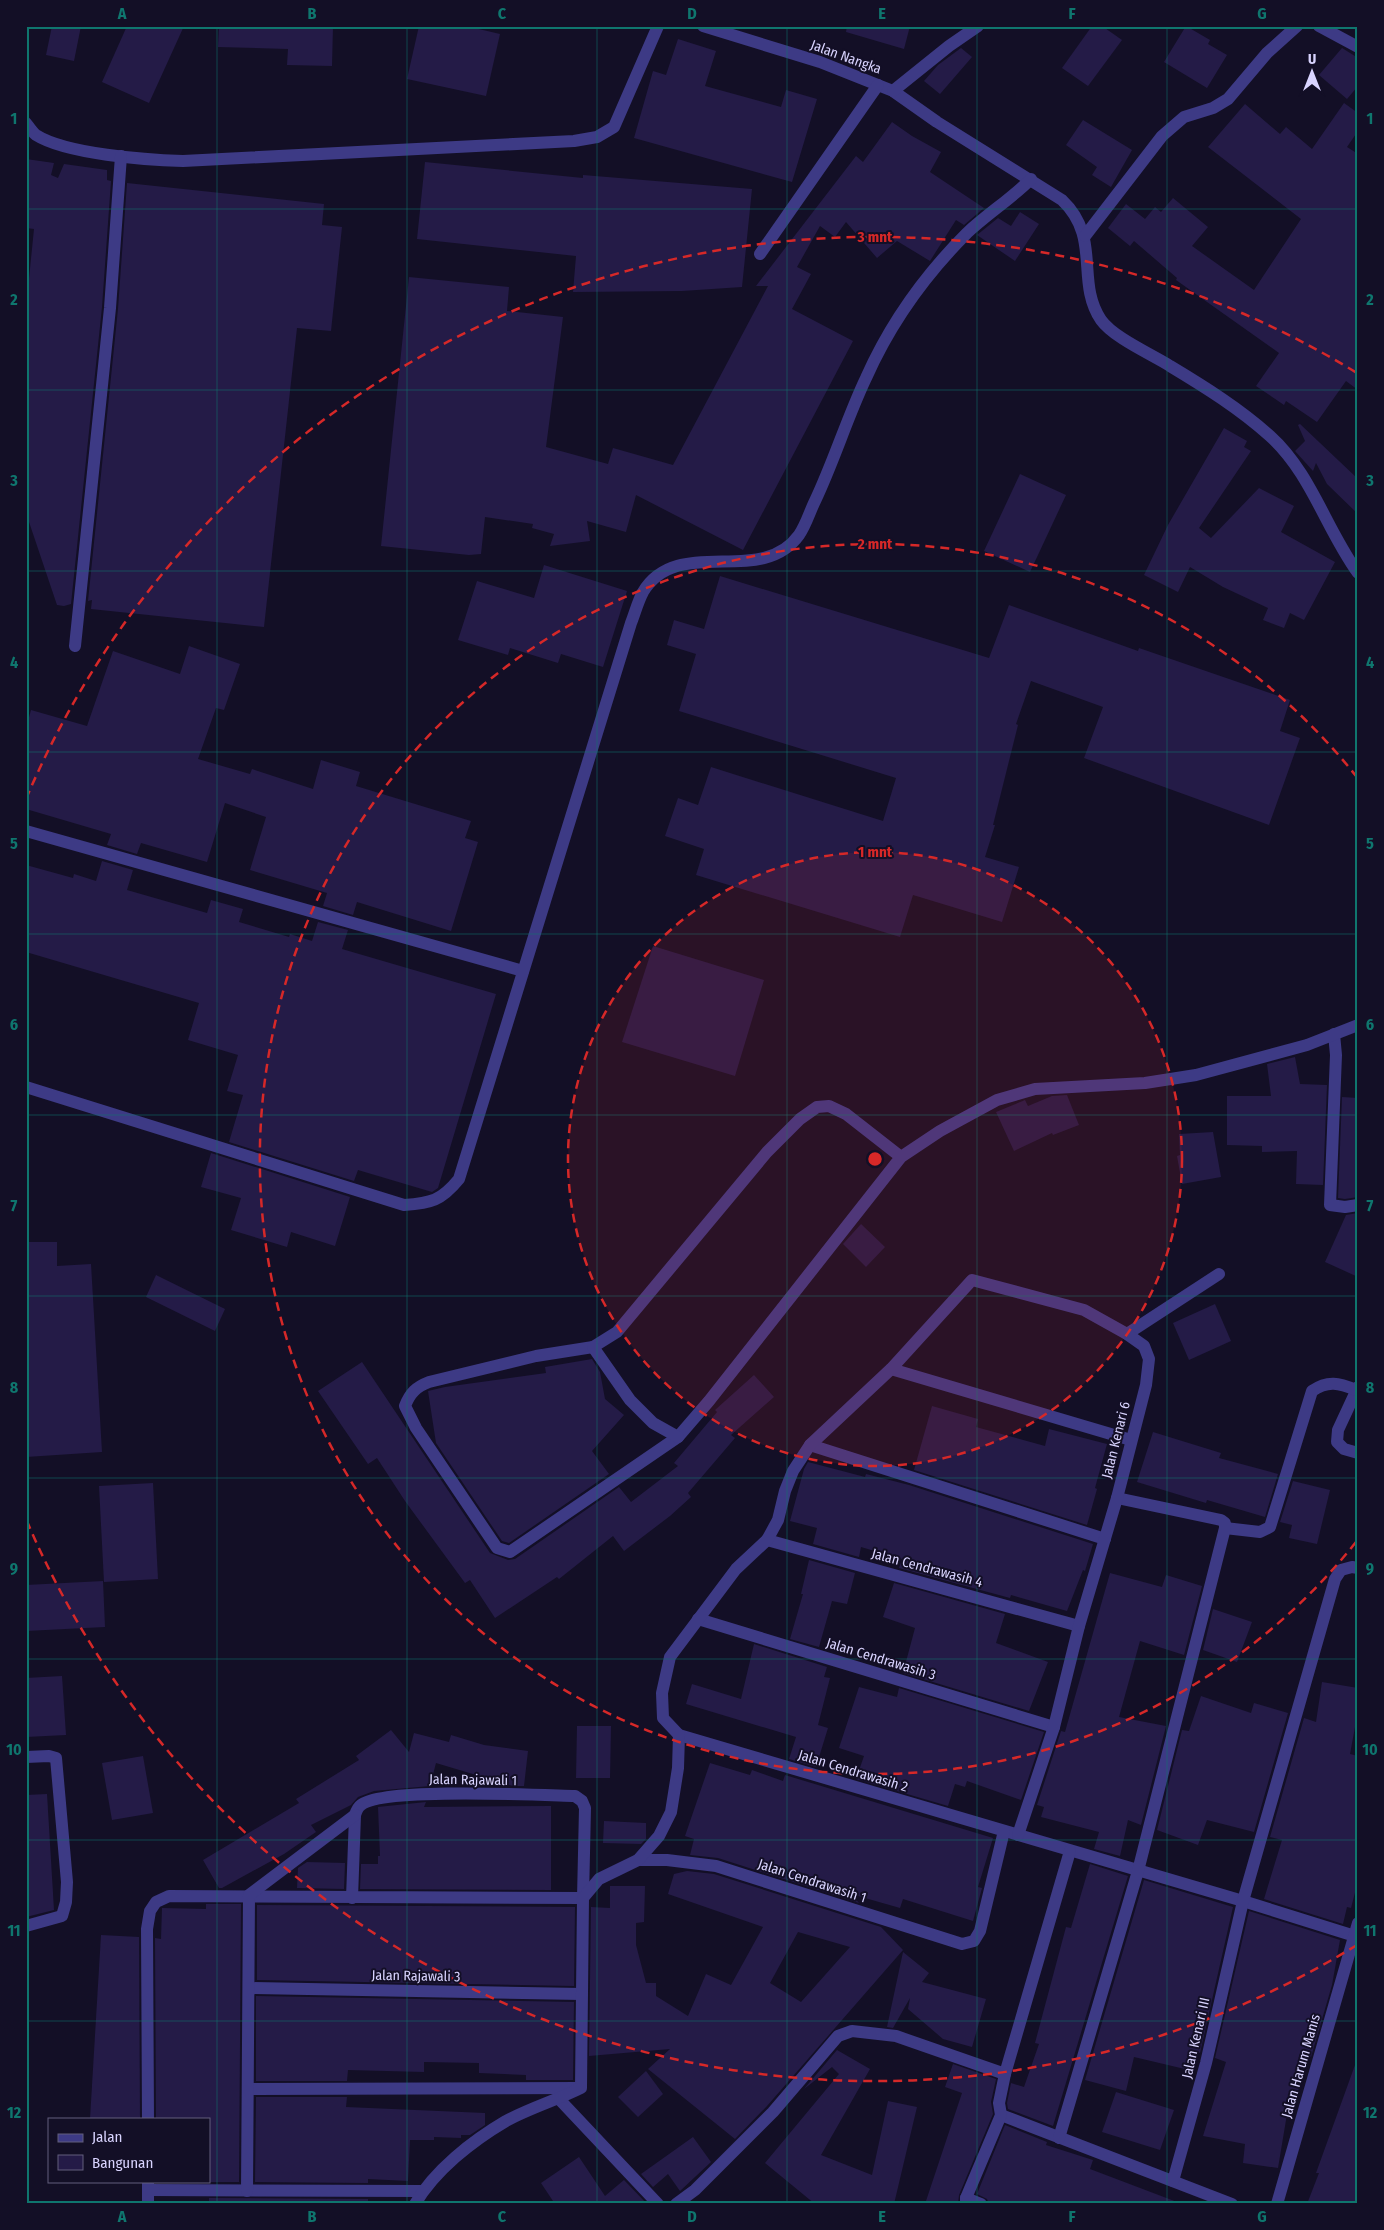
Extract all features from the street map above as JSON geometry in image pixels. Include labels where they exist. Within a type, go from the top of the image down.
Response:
[{"type":"street","points":[[26,123],[35,134],[59,146],[151,161],[183,162],[574,141],[597,137],[614,128],[658,26]]},
{"type":"street","name":"Jalan Nangka","points":[[703,26],[820,62],[893,91],[959,136],[1062,200],[1073,211],[1085,236]]},
{"type":"street","points":[[893,91],[949,46],[978,26]]},
{"type":"street","points":[[1297,26],[1267,54],[1228,99],[1213,108],[1184,117],[1162,136],[1085,236],[1089,285],[1094,304],[1102,320],[1121,336],[1187,376],[1235,409],[1272,438],[1288,456],[1312,491],[1346,558],[1358,573]]},
{"type":"street","points":[[1319,26],[1358,47]]},
{"type":"street","points":[[760,254],[878,85]]},
{"type":"street","points":[[75,646],[110,308],[121,156]]},
{"type":"street","points":[[26,1087],[404,1205],[429,1203],[446,1194],[459,1179],[631,624],[644,591],[662,572],[699,560],[753,561],[775,556],[798,536],[824,481],[866,377],[899,318],[928,276],[968,232],[1031,179]]},
{"type":"street","points":[[26,832],[523,971]]},
{"type":"street","points":[[901,1157],[846,1114],[830,1106],[817,1107],[800,1120],[767,1152],[617,1332],[593,1347],[536,1356],[429,1382],[419,1386],[410,1394],[405,1406],[416,1428],[497,1548],[510,1552],[678,1437],[709,1401],[901,1157],[940,1131],[997,1100],[1035,1089],[1145,1082],[1196,1075],[1307,1045],[1358,1025]]},
{"type":"street","points":[[1334,1034],[1336,1055],[1330,1205],[1345,1207],[1358,1205]]},
{"type":"street","points":[[1127,1334],[1218,1274]]},
{"type":"street","name":"Jalan Kenari 6","points":[[891,1369],[972,1280],[1084,1310],[1127,1334],[1144,1346],[1149,1359],[1146,1385],[1117,1498],[1080,1626],[1054,1727],[1018,1835]]},
{"type":"street","points":[[593,1347],[630,1400],[653,1422],[678,1437]]},
{"type":"street","points":[[148,2118],[147,1929],[150,1911],[156,1902],[169,1896],[249,1895],[352,1898],[583,1898],[599,1880],[638,1860],[658,1836],[671,1812],[678,1768],[679,1735],[663,1718],[662,1693],[670,1657],[736,1569],[767,1540],[778,1520],[785,1491],[793,1471],[810,1446],[891,1369],[1131,1440]]},
{"type":"street","points":[[1225,1528],[1260,1532],[1270,1527],[1312,1391],[1320,1385],[1331,1382],[1357,1388],[1338,1430],[1337,1442],[1344,1449],[1358,1453]]},
{"type":"street","points":[[810,1446],[1104,1539]]},
{"type":"street","points":[[1060,2138],[1138,1871],[1225,1528],[1225,1523],[1222,1520],[1117,1498]]},
{"type":"street","name":"Jalan Cendrawasih 4","points":[[767,1540],[1080,1626]]},
{"type":"street","name":"Jalan Kenari III","points":[[1174,2181],[1206,2063],[1243,1901],[1335,1579],[1340,1570],[1352,1567],[1358,1568]]},
{"type":"street","name":"Jalan Cendrawasih 3","points":[[698,1619],[1054,1727]]},
{"type":"street","name":"Jalan Cendrawasih 2","points":[[679,1735],[1243,1901],[1356,1937]]},
{"type":"street","points":[[26,1757],[49,1756],[56,1758],[68,1882],[66,1902],[62,1916],[26,1926]]},
{"type":"street","name":"Jalan Rajawali 1","points":[[249,1895],[354,1815],[361,1805],[384,1797],[413,1794],[575,1796],[582,1801],[585,1808],[581,2088]]},
{"type":"street","points":[[352,1898],[354,1815]]},
{"type":"street","name":"Jalan Cendrawasih 1","points":[[638,1860],[668,1860],[716,1866],[962,1944],[974,1941],[980,1931],[1004,1831]]},
{"type":"street","points":[[981,2204],[966,2201],[1001,2115],[999,2103],[1006,2074],[1070,1851]]},
{"type":"street","points":[[247,2191],[249,1895]]},
{"type":"street","name":"Jalan Harum Manis","points":[[1276,2204],[1356,1937],[1358,1923]]},
{"type":"street","name":"Jalan Rajawali 3","points":[[249,1988],[582,1994]]},
{"type":"street","points":[[676,2204],[695,2190],[773,2112],[838,2036],[852,2031],[896,2036],[1006,2074]]},
{"type":"street","points":[[248,2089],[581,2088]]},
{"type":"street","points":[[415,2204],[422,2191],[457,2155],[507,2121],[581,2088]]},
{"type":"street","points":[[559,2099],[658,2204]]},
{"type":"street","points":[[1001,2115],[1232,2204]]},
{"type":"street","points":[[148,2204],[148,2186],[247,2191],[422,2191]]},
{"type":"building","points":[[52,26],[81,26],[74,61],[46,55]]},
{"type":"building","points":[[127,26],[184,26],[149,103],[102,82]]},
{"type":"building","points":[[219,26],[333,26],[332,66],[287,65],[288,49],[218,47]]},
{"type":"building","points":[[419,26],[466,26],[500,34],[486,96],[407,79]]},
{"type":"building","points":[[847,26],[910,26],[904,49],[846,32]]},
{"type":"building","points":[[1092,26],[1102,26],[1122,40],[1088,86],[1062,68]]},
{"type":"building","points":[[1186,26],[1210,40],[1208,44],[1227,55],[1207,88],[1164,62]]},
{"type":"building","points":[[678,39],[716,51],[705,86],[781,107],[786,90],[817,99],[792,182],[634,138],[653,71],[666,75]]},
{"type":"building","points":[[961,48],[972,57],[940,94],[924,81],[938,65]]},
{"type":"building","points":[[1342,48],[1358,58],[1358,86],[1347,99],[1319,75]]},
{"type":"building","points":[[1344,103],[1358,113],[1358,131],[1347,147],[1358,154],[1358,390],[1346,381],[1317,422],[1286,401],[1284,405],[1256,386],[1279,353],[1176,280],[1177,278],[1134,241],[1130,246],[1108,228],[1126,204],[1145,219],[1155,207],[1161,212],[1173,198],[1208,227],[1192,246],[1254,290],[1301,219],[1208,147],[1245,104],[1280,134],[1286,127],[1312,149]]},
{"type":"building","points":[[1083,120],[1132,150],[1111,187],[1092,175],[1097,167],[1066,145]]},
{"type":"building","points":[[892,122],[941,152],[930,172],[984,208],[964,225],[956,220],[930,261],[897,241],[877,258],[846,222],[835,237],[820,226],[797,267],[811,274],[792,309],[853,341],[743,550],[636,495],[626,532],[587,521],[590,541],[550,546],[554,534],[532,528],[533,524],[485,517],[481,554],[469,555],[381,546],[409,277],[509,287],[507,311],[563,317],[546,447],[608,464],[613,448],[673,465],[768,286],[756,286],[856,156],[863,162]]},
{"type":"building","points":[[26,159],[54,163],[51,175],[58,178],[64,164],[107,170],[107,180],[111,181],[102,307],[71,604],[64,606],[57,605],[28,519],[26,308],[34,229],[26,228]]},
{"type":"building","points":[[425,162],[583,178],[583,175],[752,189],[742,287],[682,291],[573,292],[576,256],[417,239]]},
{"type":"building","points":[[127,183],[324,204],[322,225],[342,227],[331,331],[297,328],[264,627],[91,609],[92,600],[88,601],[118,309]]},
{"type":"building","points":[[1020,212],[1039,224],[1015,261],[977,235],[998,218],[1011,226]]},
{"type":"building","points":[[1300,424],[1358,479],[1358,514],[1327,484],[1316,463],[1313,471],[1295,451],[1305,441],[1298,425]]},
{"type":"building","points":[[1224,428],[1247,441],[1244,447],[1251,451],[1199,528],[1211,538],[1259,488],[1294,506],[1281,532],[1335,562],[1304,620],[1290,613],[1284,628],[1263,620],[1268,608],[1223,587],[1190,567],[1178,592],[1144,575],[1168,525]]},
{"type":"building","points":[[1020,474],[1066,495],[1030,572],[984,551]]},
{"type":"building","points":[[544,565],[627,591],[603,667],[561,654],[558,663],[510,648],[508,655],[458,640],[477,581],[534,598]]},
{"type":"building","points":[[720,576],[989,658],[1009,605],[1138,651],[1139,648],[1290,700],[1280,731],[1300,738],[1269,825],[1084,758],[1103,707],[1031,681],[1016,724],[1018,725],[993,825],[995,825],[985,857],[1019,867],[1002,922],[913,895],[900,937],[696,875],[704,849],[665,836],[678,798],[698,805],[711,767],[883,821],[896,778],[679,711],[696,654],[667,645],[674,620],[704,629]]},
{"type":"building","points":[[189,646],[240,664],[224,710],[216,708],[198,759],[250,774],[252,769],[313,789],[321,760],[360,772],[356,786],[471,821],[465,838],[478,842],[451,931],[357,902],[353,915],[323,906],[327,893],[250,870],[266,817],[225,803],[207,862],[141,843],[137,854],[107,845],[111,834],[26,809],[26,728],[31,710],[87,726],[113,651],[180,674]]},
{"type":"building","points":[[102,861],[133,870],[127,890],[207,913],[211,900],[243,909],[239,922],[289,937],[290,934],[312,941],[318,922],[348,930],[342,949],[496,994],[438,1188],[432,1192],[358,1170],[354,1181],[229,1142],[243,1095],[227,1091],[238,1055],[188,1040],[199,1003],[26,952],[26,865],[73,878],[74,874],[96,881]]},
{"type":"building","points":[[653,946],[764,980],[735,1076],[622,1042]]},
{"type":"building","points":[[1295,1057],[1300,1084],[1327,1085],[1323,1185],[1296,1184],[1297,1151],[1262,1152],[1262,1146],[1227,1145],[1227,1096],[1271,1096],[1267,1064]]},
{"type":"building","points":[[1067,1095],[1079,1125],[1053,1135],[1052,1133],[1014,1151],[996,1112],[1025,1100],[1028,1106],[1052,1096]]},
{"type":"building","points":[[1342,1097],[1358,1098],[1358,1197],[1345,1199],[1338,1198]]},
{"type":"building","points":[[1213,1132],[1221,1177],[1182,1184],[1177,1156],[1180,1155],[1179,1134]]},
{"type":"building","points":[[211,1153],[350,1197],[335,1246],[291,1232],[287,1247],[231,1230],[241,1198],[201,1187]]},
{"type":"building","points":[[1358,1213],[1358,1277],[1325,1262],[1346,1215]]},
{"type":"building","points":[[861,1224],[885,1247],[866,1267],[843,1244]]},
{"type":"building","points":[[26,1242],[57,1242],[57,1266],[91,1264],[102,1452],[26,1457]]},
{"type":"building","points":[[156,1275],[225,1309],[215,1331],[146,1297]]},
{"type":"building","points":[[1215,1304],[1231,1341],[1189,1360],[1173,1323]]},
{"type":"building","points":[[592,1359],[600,1372],[605,1399],[624,1415],[592,1451],[609,1474],[509,1543],[502,1541],[436,1443],[428,1391],[546,1373],[545,1367]]},
{"type":"building","points":[[362,1362],[490,1553],[508,1560],[515,1559],[619,1487],[631,1502],[678,1466],[674,1463],[717,1412],[715,1410],[754,1375],[774,1397],[731,1435],[735,1438],[688,1493],[691,1497],[670,1516],[624,1551],[613,1536],[559,1579],[557,1577],[495,1618],[470,1580],[465,1583],[405,1501],[377,1458],[368,1464],[318,1391]]},
{"type":"building","points":[[932,1406],[978,1419],[976,1427],[1045,1446],[1049,1429],[1107,1444],[1087,1525],[914,1470]]},
{"type":"building","points":[[1153,1432],[1221,1453],[1219,1458],[1278,1474],[1265,1517],[1207,1500],[1206,1503],[1137,1482]]},
{"type":"building","points":[[808,1462],[865,1477],[866,1474],[909,1485],[1093,1544],[1085,1571],[1083,1570],[1067,1611],[1011,1595],[1010,1598],[899,1568],[902,1559],[861,1547],[859,1557],[813,1544],[817,1528],[790,1521],[804,1469]]},
{"type":"building","points":[[1293,1481],[1330,1490],[1317,1544],[1289,1538],[1292,1525],[1280,1522]]},
{"type":"building","points":[[153,1483],[158,1579],[104,1582],[99,1486]]},
{"type":"building","points":[[809,1560],[855,1573],[847,1604],[832,1601],[819,1647],[790,1639],[803,1594],[801,1594]]},
{"type":"building","points":[[1110,1573],[1162,1587],[1166,1575],[1202,1586],[1184,1655],[1140,1641],[1119,1717],[1166,1726],[1141,1825],[1128,1820],[1120,1856],[1094,1849],[1099,1832],[1041,1817],[1044,1807],[1037,1805],[1061,1731],[1065,1732]]},
{"type":"building","points":[[103,1581],[105,1627],[26,1631],[26,1585]]},
{"type":"building","points":[[894,1583],[1005,1614],[996,1643],[1048,1662],[1029,1711],[903,1673],[915,1628],[883,1617]]},
{"type":"building","points":[[1213,1609],[1252,1622],[1237,1662],[1203,1650]]},
{"type":"building","points":[[754,1644],[827,1667],[824,1677],[830,1678],[818,1725],[828,1728],[816,1767],[789,1759],[796,1737],[686,1704],[692,1684],[741,1699]]},
{"type":"building","points":[[62,1676],[66,1735],[26,1737],[26,1678]]},
{"type":"building","points":[[1322,1682],[1358,1688],[1358,1711],[1350,1754],[1358,1756],[1358,1881],[1351,1908],[1347,1907],[1343,1924],[1264,1899],[1282,1840],[1270,1837],[1304,1718],[1316,1722]]},
{"type":"building","points":[[859,1687],[897,1697],[899,1688],[1044,1732],[1021,1800],[967,1781],[965,1787],[955,1784],[948,1806],[856,1779],[864,1756],[839,1748]]},
{"type":"building","points":[[1201,1696],[1251,1713],[1254,1703],[1288,1713],[1254,1832],[1207,1820],[1198,1845],[1157,1830],[1182,1730],[1189,1731]]},
{"type":"building","points":[[577,1726],[611,1726],[610,1778],[576,1778]]},
{"type":"building","points":[[391,1730],[409,1752],[414,1733],[449,1742],[451,1735],[484,1745],[528,1751],[524,1786],[513,1786],[436,1763],[430,1786],[374,1791],[358,1797],[351,1805],[311,1825],[316,1832],[284,1854],[219,1888],[203,1860],[299,1803],[296,1799],[359,1760],[356,1756]]},
{"type":"building","points":[[143,1756],[153,1813],[112,1820],[102,1763]]},
{"type":"building","points":[[710,1763],[750,1775],[752,1770],[783,1781],[785,1775],[993,1838],[978,1887],[982,1888],[973,1921],[903,1899],[900,1908],[851,1894],[859,1903],[718,1858],[690,1855],[694,1839],[685,1836]]},
{"type":"building","points":[[47,1794],[54,1910],[26,1917],[26,1795]]},
{"type":"building","points":[[426,1802],[424,1807],[551,1806],[551,1890],[360,1889],[361,1864],[378,1864],[378,1856],[380,1856],[378,1807]]},
{"type":"building","points":[[604,1821],[646,1823],[646,1839],[641,1844],[603,1843]]},
{"type":"building","points":[[307,1862],[345,1863],[344,1889],[297,1888],[298,1868]]},
{"type":"building","points":[[1090,1864],[1128,1876],[1053,2126],[1008,2109],[1007,2103],[1011,2083],[1024,2087],[1039,2044],[1035,2043],[1066,1927],[1071,1928]]},
{"type":"building","points":[[687,1871],[714,1874],[881,1927],[903,1950],[767,2106],[735,2139],[648,2069],[670,2049],[589,2056],[591,1907],[610,1908],[610,1886],[645,1886],[644,1922],[636,1923],[636,1945],[646,1983],[656,1983],[656,1996],[688,2016],[706,1974],[731,1985],[763,1927],[668,1894],[674,1874]],"holes":[[[798,1932],[850,1947],[801,2002],[770,1983]]]},
{"type":"building","points":[[1144,1880],[1233,1907],[1200,2053],[1196,2052],[1189,2070],[1134,2057],[1126,2091],[1085,2080]]},
{"type":"building","points":[[206,1904],[241,1904],[239,2182],[210,2182],[210,2118],[156,2118],[155,1938],[161,1939],[162,1908],[206,1909]]},
{"type":"building","points":[[257,1905],[575,1907],[574,1986],[257,1980]]},
{"type":"building","points":[[1249,1911],[1340,1940],[1332,1985],[1311,2057],[1307,2056],[1292,2115],[1287,2114],[1278,2168],[1243,2163],[1245,2144],[1203,2136],[1226,2062],[1215,2058]]},
{"type":"building","points":[[101,1935],[139,1937],[140,2118],[90,2118]]},
{"type":"building","points":[[903,1952],[929,1973],[922,1982],[986,1999],[972,2047],[943,2039],[908,2009],[910,1998],[893,2028],[887,2027]]},
{"type":"building","points":[[256,1996],[574,2002],[573,2080],[526,2080],[526,2075],[479,2073],[479,2063],[424,2062],[424,2072],[348,2070],[347,2081],[256,2081]]},
{"type":"building","points":[[837,2050],[870,2069],[821,2155],[872,2175],[888,2101],[917,2107],[894,2204],[815,2204],[765,2163],[839,2074],[832,2067],[804,2089]]},
{"type":"building","points":[[953,2064],[996,2079],[991,2102],[993,2114],[959,2195],[958,2204],[925,2204],[962,2093],[945,2087]]},
{"type":"building","points":[[1355,2065],[1358,2065],[1358,2204],[1307,2204],[1319,2173],[1316,2173]]},
{"type":"building","points":[[646,2071],[663,2094],[638,2117],[618,2097]]},
{"type":"building","points":[[1116,2092],[1174,2110],[1160,2150],[1102,2132]]},
{"type":"building","points":[[256,2097],[347,2097],[346,2107],[485,2113],[485,2125],[470,2135],[461,2135],[461,2138],[434,2137],[434,2140],[410,2140],[408,2181],[368,2179],[368,2183],[255,2182]]},
{"type":"building","points":[[1005,2125],[1047,2142],[1046,2145],[1093,2160],[1090,2169],[1177,2202],[1176,2204],[989,2204],[987,2199],[977,2194]]},
{"type":"building","points":[[693,2137],[711,2162],[680,2191],[668,2174],[653,2187],[641,2174]]},
{"type":"building","points":[[579,2157],[605,2196],[624,2180],[647,2204],[555,2204],[541,2183]]},
{"type":"building","points":[[209,2198],[368,2199],[368,2204],[209,2204]]}]
